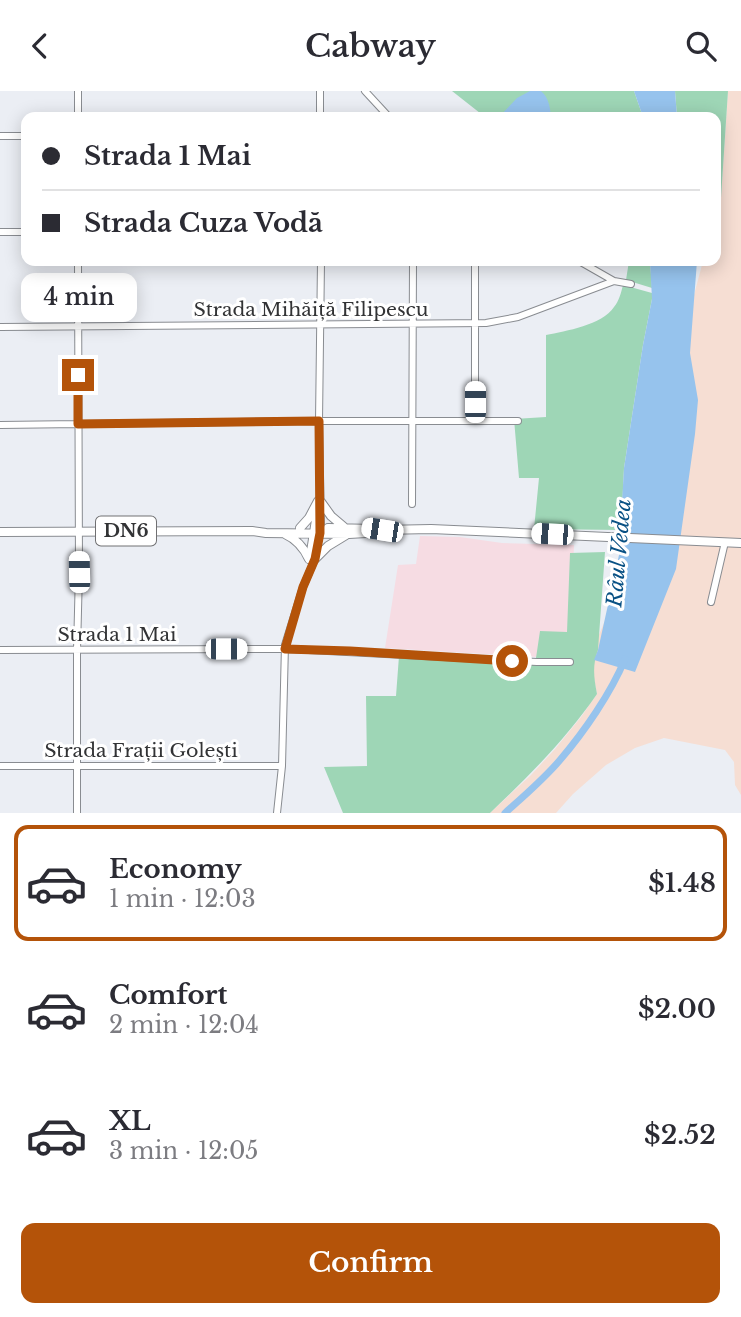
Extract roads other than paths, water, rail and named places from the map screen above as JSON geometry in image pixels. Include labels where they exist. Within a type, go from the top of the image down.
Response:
[{"type":"main road","points":[[282,533],[296,541],[312,559],[348,531],[335,521],[320,499],[300,528]]},
{"type":"main road","name":"DN6","points":[[0,532],[282,533],[348,531],[366,527],[382,530],[431,529],[741,543]]},
{"type":"main road","name":"DN6","points":[[252,531],[266,528],[317,531]]},
{"type":"street","points":[[78,91],[78,112]]},
{"type":"street","points":[[320,91],[320,112]]},
{"type":"street","points":[[365,91],[384,112]]},
{"type":"street","points":[[0,136],[21,136]]},
{"type":"street","points":[[0,232],[21,232]]},
{"type":"street","points":[[77,813],[78,266]]},
{"type":"street","points":[[277,813],[282,766],[285,649],[312,559],[320,499],[321,266]]},
{"type":"street","points":[[412,504],[413,266]]},
{"type":"street","points":[[475,266],[475,421]]},
{"type":"street","points":[[588,266],[614,281],[631,284]]},
{"type":"street","name":"Strada Mihăiță Filipescu","points":[[0,327],[475,324],[518,317],[614,281]]},
{"type":"street","points":[[0,425],[518,421]]},
{"type":"street","points":[[711,602],[725,542]]},
{"type":"street","name":"Strada 1 Mai","points":[[0,650],[285,649],[570,662]]},
{"type":"street","name":"Strada Frații Golești","points":[[0,766],[282,766]]},
{"type":"water","points":[[530,91],[541,91],[549,103],[550,112],[504,112],[517,98]]},
{"type":"water","points":[[634,91],[675,91],[677,112],[641,112]]},
{"type":"water","points":[[650,266],[697,266],[690,353],[698,400],[676,569],[635,672],[594,660],[619,555],[624,468],[652,299]]},
{"type":"waterway","name":"Râul Vedea","points":[[505,813],[547,774],[569,749],[605,699],[625,659]]}]
